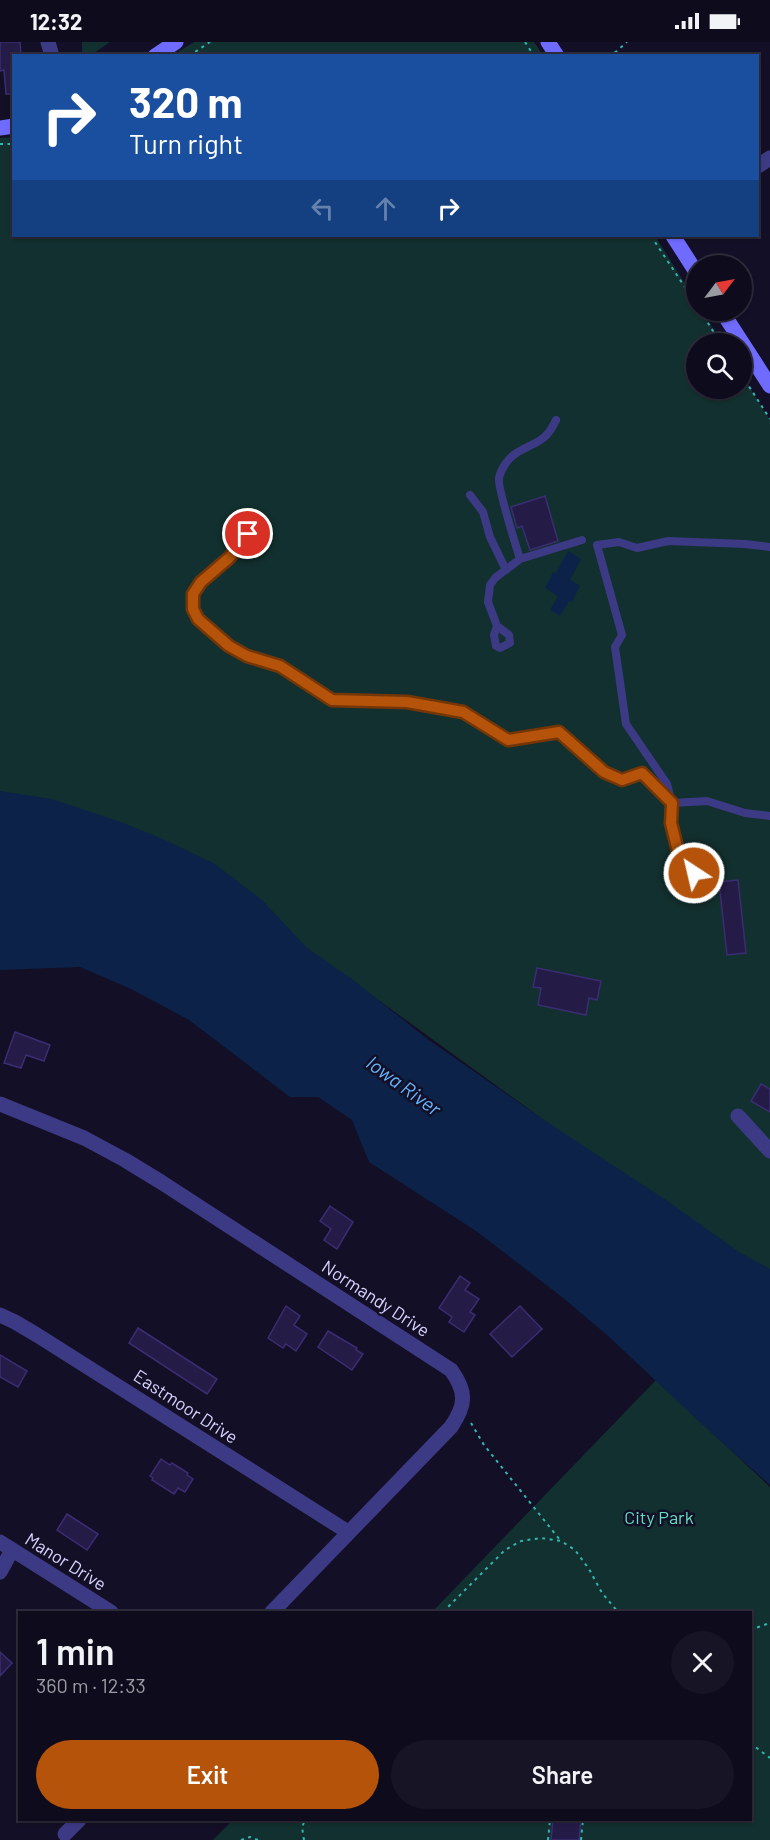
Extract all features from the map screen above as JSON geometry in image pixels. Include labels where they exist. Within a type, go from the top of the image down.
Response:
[{"type":"street","points":[[158,54],[176,42]]},
{"type":"street","points":[[674,237],[686,256]]},
{"type":"street","points":[[728,321],[770,386]]},
{"type":"street","name":"Normandy Drive","points":[[0,1104],[84,1138],[134,1166],[451,1370],[460,1382],[463,1403],[451,1427],[273,1611]]},
{"type":"street","points":[[738,1116],[770,1151]]},
{"type":"street","name":"Eastmoor Drive","points":[[0,1316],[37,1335],[348,1532]]},
{"type":"street","points":[[0,1572],[6,1546]]},
{"type":"street","name":"Manor Drive","points":[[6,1546],[109,1611]]},
{"type":"street","points":[[65,1834],[78,1821]]},
{"type":"lane","points":[[520,560],[498,480],[503,467],[516,453],[540,441],[550,432],[556,420]]},
{"type":"lane","points":[[470,495],[483,512],[490,537],[506,570]]},
{"type":"lane","points":[[248,534],[229,558],[201,582],[193,594],[193,609],[198,619],[229,646],[247,656],[280,666],[332,700],[407,702],[463,712],[508,740],[559,732],[604,772],[622,780],[642,773],[672,803],[707,801],[745,813],[770,816]]},
{"type":"lane","points":[[497,626],[488,602],[490,585],[495,578],[520,560],[582,540]]},
{"type":"lane","points":[[712,881],[694,873],[679,855],[671,823],[672,803],[666,784],[626,724],[615,647],[622,635],[597,545],[619,542],[637,548],[668,541],[770,547]]},
{"type":"path","points":[[192,54],[210,42]]},
{"type":"path","points":[[612,54],[627,42]]},
{"type":"path","points":[[652,237],[686,289]]},
{"type":"path","points":[[752,391],[770,419]]},
{"type":"path","points":[[471,1423],[484,1445],[561,1541],[575,1550],[602,1593],[617,1611]]},
{"type":"path","points":[[444,1611],[505,1550],[521,1541],[541,1538],[561,1541]]},
{"type":"path","points":[[752,1629],[770,1623]]},
{"type":"path","points":[[752,1744],[770,1758]]},
{"type":"path","points":[[304,1840],[302,1827],[305,1821]]},
{"type":"path","points":[[548,1840],[550,1821]]},
{"type":"path","points":[[581,1840],[583,1821]]},
{"type":"path","points":[[241,1840],[250,1837],[258,1840]]},
{"type":"green space","points":[[82,42],[110,42],[92,54],[82,54]]},
{"type":"green space","points":[[194,42],[534,42],[542,54],[175,54]]},
{"type":"green space","points":[[12,137],[12,237],[656,237],[686,285],[686,321],[708,321],[716,333],[686,333],[686,399],[752,399],[752,391],[770,420],[770,1284],[308,949],[0,796],[0,138]]},
{"type":"green space","name":"City Park","points":[[656,1380],[770,1487],[770,1840],[213,1840],[232,1821],[752,1821],[752,1611],[433,1611]]},
{"type":"water","points":[[568,551],[581,559],[570,580],[580,586],[572,602],[569,601],[560,616],[550,610],[558,596],[545,588]]},
{"type":"water","name":"Iowa River","points":[[0,791],[52,799],[121,822],[215,864],[262,900],[308,949],[352,979],[426,1038],[739,1252],[770,1269],[770,1485],[607,1335],[562,1297],[476,1231],[369,1162],[352,1120],[318,1097],[290,1097],[189,1020],[131,989],[80,967],[0,970]]},
{"type":"building","points":[[0,42],[20,42],[21,54],[12,54],[12,94],[6,94],[4,70],[0,71]]},
{"type":"building","points":[[545,496],[558,541],[530,550],[522,526],[517,528],[511,507]]},
{"type":"building","points":[[738,880],[746,953],[727,955],[719,882]]},
{"type":"building","points":[[537,968],[601,981],[597,1000],[589,998],[586,1015],[538,1005],[541,988],[533,987]]},
{"type":"building","points":[[15,1032],[50,1045],[44,1061],[26,1055],[21,1068],[4,1063]]},
{"type":"building","points":[[761,1084],[770,1089],[770,1112],[751,1101]]},
{"type":"building","points":[[330,1206],[353,1222],[337,1249],[324,1240],[331,1229],[320,1221]]},
{"type":"building","points":[[460,1276],[470,1283],[465,1290],[479,1299],[470,1312],[475,1315],[464,1332],[449,1322],[452,1317],[439,1308]]},
{"type":"building","points":[[286,1306],[300,1316],[294,1325],[307,1334],[296,1351],[286,1344],[283,1348],[268,1338]]},
{"type":"building","points":[[520,1306],[542,1329],[512,1357],[490,1334]]},
{"type":"building","points":[[138,1328],[217,1379],[207,1394],[129,1343]]},
{"type":"building","points":[[328,1331],[363,1354],[352,1370],[318,1347]]},
{"type":"building","points":[[0,1355],[27,1371],[18,1387],[0,1377]]},
{"type":"building","points":[[161,1459],[188,1473],[187,1475],[193,1479],[185,1492],[178,1488],[174,1494],[152,1480],[150,1476]]},
{"type":"building","points":[[67,1514],[98,1534],[87,1550],[57,1530]]},
{"type":"building","points":[[0,1652],[12,1663],[0,1676]]},
{"type":"building","points":[[553,1821],[581,1821],[579,1840],[551,1840]]},
{"type":"route","points":[[248,534],[229,558],[201,582],[193,594],[193,609],[198,619],[229,646],[247,656],[280,666],[332,700],[407,702],[463,712],[508,740],[559,732],[604,772],[622,780],[642,773],[672,803],[671,823],[679,855],[694,873]]}]
